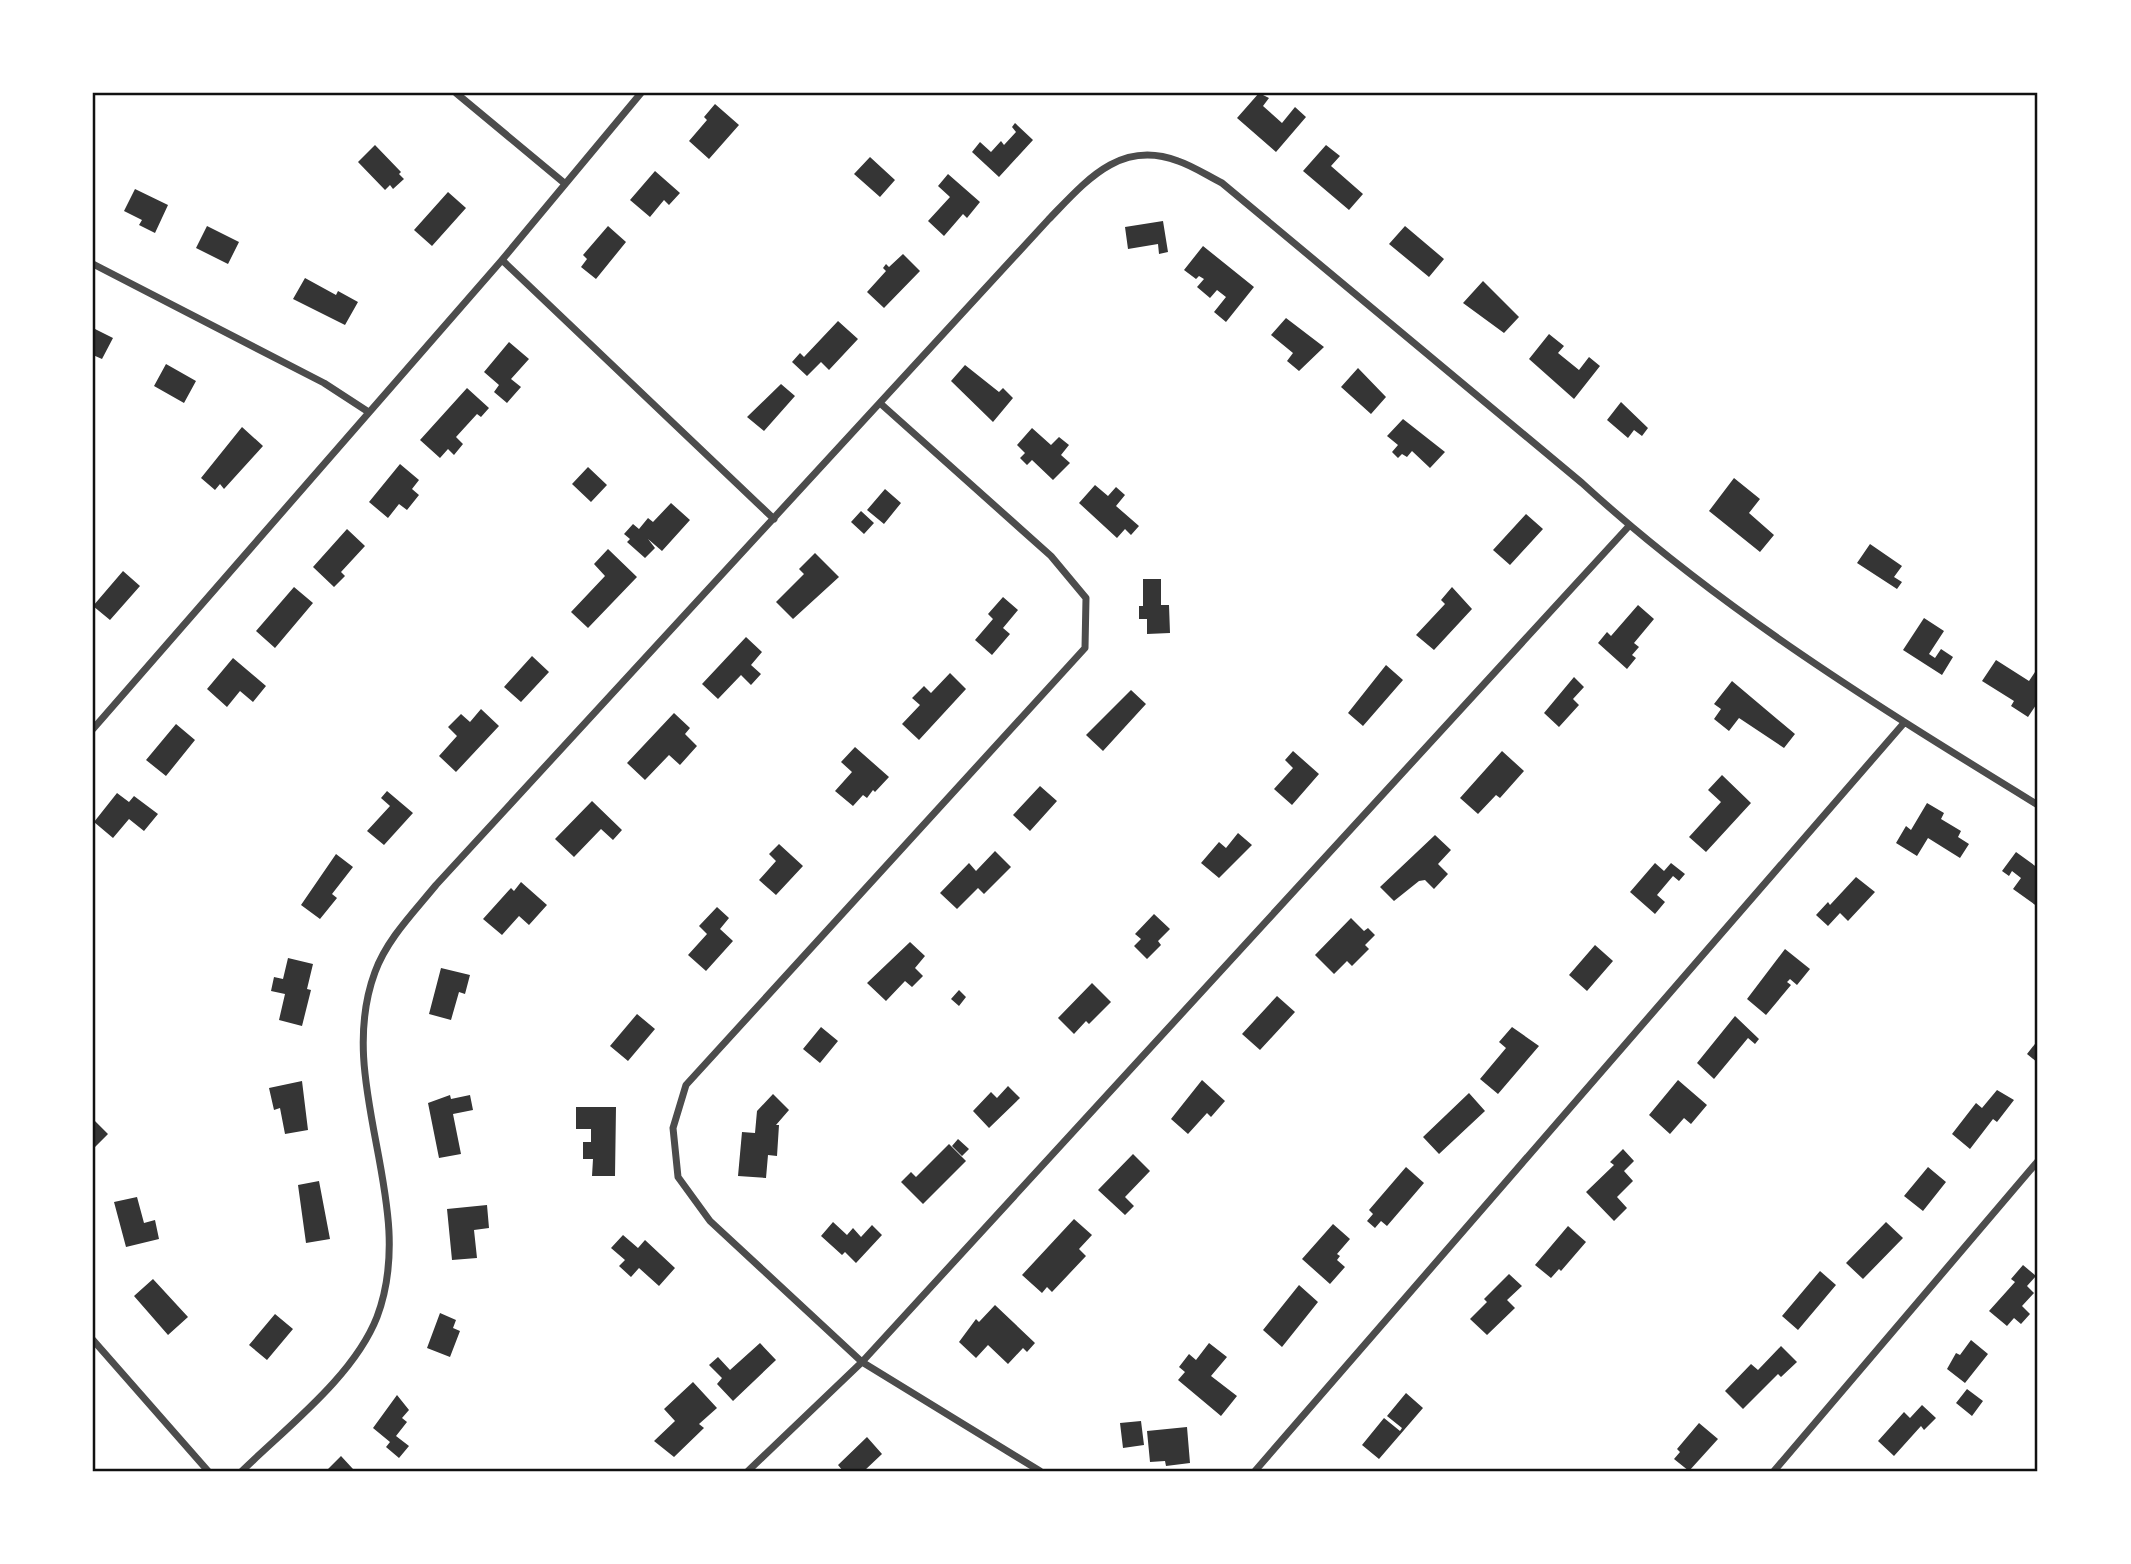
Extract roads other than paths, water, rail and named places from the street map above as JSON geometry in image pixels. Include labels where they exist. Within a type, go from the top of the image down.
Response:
[{"type":"street","points":[[456,93],[563,182]]},
{"type":"street","points":[[93,729],[367,411],[502,260],[563,182],[641,93]]},
{"type":"street","points":[[242,1471],[351,1363],[376,1318],[388,1278],[391,1240],[363,1062],[364,1009],[376,970],[399,929],[436,885],[1086,181],[1116,159],[1149,155],[1177,160],[1222,183],[1629,526],[1827,673],[2038,805]]},
{"type":"street","points":[[502,260],[774,519]]},
{"type":"street","points":[[93,264],[324,383],[367,411]]},
{"type":"street","points":[[881,404],[1051,556],[1086,598],[1085,648],[686,1085],[673,1128],[678,1177],[710,1221],[862,1362],[1040,1471]]},
{"type":"street","points":[[748,1471],[862,1362],[1629,526]]},
{"type":"street","points":[[93,714],[100,720]]},
{"type":"street","points":[[1255,1471],[1904,723]]},
{"type":"street","points":[[1774,1471],[2038,1161]]},
{"type":"street","points":[[93,1340],[208,1471]]}]
